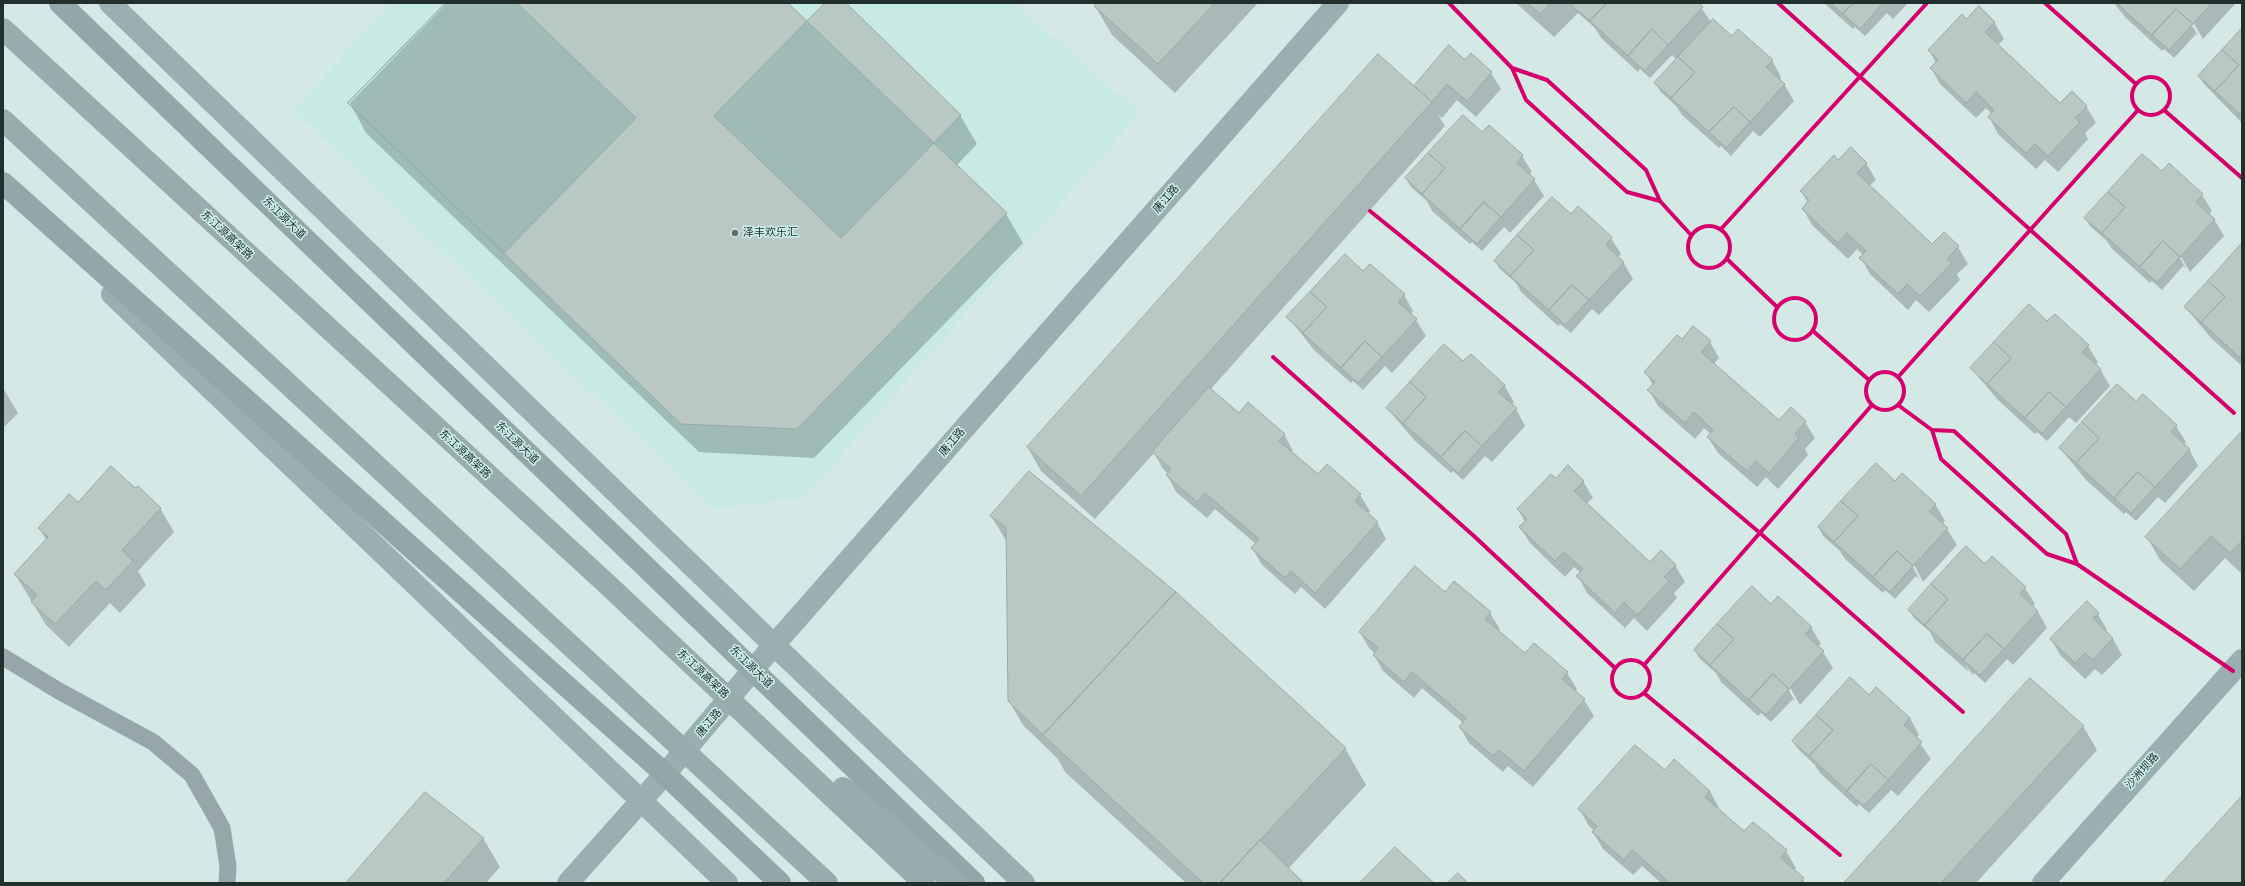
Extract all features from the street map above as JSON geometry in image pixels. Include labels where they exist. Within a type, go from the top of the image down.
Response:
[{"type":"highway","name":"东江源高架路","points":[[3,29],[609,586],[924,883]]},
{"type":"highway","points":[[3,120],[827,883]]},
{"type":"highway","points":[[609,586],[955,883]]},
{"type":"main road","name":"东江源大道","points":[[60,3],[974,883]]},
{"type":"main road","points":[[3,183],[665,774],[780,883]]},
{"type":"street","points":[[110,3],[774,645],[1024,883]]},
{"type":"street","name":"唐江路","points":[[568,883],[665,774],[774,645],[1338,3]]},
{"type":"street","points":[[3,189],[727,883]]},
{"type":"street","name":"沙洲坝路","points":[[2043,883],[2242,660]]},
{"type":"lane","points":[[3,657],[59,691],[153,742],[192,775],[222,828],[228,866],[227,883]]},
{"type":"shaded area","name":"泽丰欢乐汇","points":[[392,3],[1014,3],[1140,113],[805,497],[715,509],[293,110]]},
{"type":"building","points":[[446,3],[517,3],[636,118],[504,253],[348,103]]},
{"type":"building","name":"泽丰欢乐汇","points":[[446,3],[788,3],[1007,213],[797,429],[681,424],[348,103]]},
{"type":"building","points":[[825,3],[846,3],[961,115],[841,238],[714,116]]},
{"type":"building","points":[[1097,3],[1215,3],[1158,64],[1094,6]]},
{"type":"building","points":[[1528,3],[1551,3],[1540,14]]},
{"type":"building","points":[[1575,3],[1607,3],[1590,21],[1572,6]]},
{"type":"building","points":[[1607,3],[1699,3],[1703,7],[1668,45],[1652,29],[1628,56],[1590,21]]},
{"type":"building","points":[[1831,3],[1853,3],[1843,14]]},
{"type":"building","points":[[1853,3],[1883,3],[1860,29],[1843,14]]},
{"type":"building","points":[[2117,3],[2212,3],[2193,24],[2176,9],[2152,35]]},
{"type":"building","points":[[1979,6],[1995,22],[1985,32],[2060,103],[2072,91],[2087,106],[2075,118],[2080,122],[2048,156],[2035,144],[2026,153],[1988,117],[1994,110],[1976,92],[1966,103],[1930,68],[1938,60],[1928,50],[1962,14],[1966,19]]},
{"type":"building","points":[[2176,9],[2193,24],[2169,50],[2152,35]]},
{"type":"building","points":[[1713,19],[1732,36],[1738,29],[1773,60],[1766,67],[1785,84],[1750,122],[1734,107],[1709,132],[1671,98],[1695,72],[1678,57]]},
{"type":"building","points":[[2242,28],[2242,116],[2215,91],[2239,65],[2222,50]]},
{"type":"building","points":[[1652,29],[1668,45],[1645,71],[1628,56]]},
{"type":"building","points":[[1449,45],[1465,60],[1471,53],[1492,72],[1467,101],[1447,84],[1432,102],[1414,86]]},
{"type":"building","points":[[2222,50],[2239,65],[2215,91],[2198,76]]},
{"type":"building","points":[[1378,54],[1432,102],[1081,496],[1027,447]]},
{"type":"building","points":[[1678,57],[1695,72],[1671,98],[1654,83]]},
{"type":"building","points":[[1734,107],[1750,122],[1726,148],[1709,132]]},
{"type":"building","points":[[1463,115],[1482,132],[1489,125],[1523,155],[1517,163],[1535,179],[1501,217],[1484,202],[1460,229],[1422,194],[1445,168],[1428,153]]},
{"type":"building","points":[[1851,147],[1867,163],[1857,173],[1932,244],[1944,232],[1959,246],[1947,259],[1952,263],[1920,296],[1907,284],[1898,294],[1859,258],[1866,251],[1847,233],[1838,243],[1802,209],[1809,200],[1800,191],[1834,155],[1838,160]]},
{"type":"building","points":[[1428,153],[1445,168],[1422,194],[1405,178]]},
{"type":"building","points":[[2142,154],[2162,171],[2169,163],[2203,194],[2196,202],[2215,219],[2180,257],[2163,241],[2140,267],[2102,233],[2125,207],[2108,192]]},
{"type":"building","points":[[2108,192],[2125,207],[2102,233],[2084,218]]},
{"type":"building","points":[[1552,197],[1571,214],[1578,206],[1612,237],[1606,245],[1624,262],[1589,300],[1572,285],[1549,310],[1510,276],[1534,250],[1517,235]]},
{"type":"building","points":[[1484,202],[1501,217],[1477,244],[1460,229]]},
{"type":"building","points":[[1517,235],[1534,250],[1510,276],[1494,261]]},
{"type":"building","points":[[2163,241],[2180,257],[2157,282],[2140,267]]},
{"type":"building","points":[[2242,243],[2242,354],[2239,357],[2201,322],[2225,297],[2208,281]]},
{"type":"building","points":[[1345,254],[1363,271],[1370,264],[1405,294],[1398,302],[1417,319],[1382,357],[1365,341],[1341,368],[1303,333],[1327,307],[1310,292]]},
{"type":"building","points":[[2208,281],[2225,297],[2201,322],[2184,307]]},
{"type":"building","points":[[1572,285],[1589,300],[1565,325],[1549,310]]},
{"type":"building","points":[[1310,292],[1327,307],[1303,333],[1286,317]]},
{"type":"building","points":[[2029,304],[2047,321],[2055,314],[2089,345],[2082,352],[2101,369],[2066,407],[2049,392],[2025,418],[1987,384],[2011,358],[1994,342]]},
{"type":"building","points":[[1693,326],[1711,341],[1701,352],[1779,420],[1791,407],[1806,421],[1795,434],[1799,438],[1769,473],[1756,461],[1747,471],[1707,437],[1713,430],[1694,412],[1685,423],[1647,390],[1655,382],[1644,372],[1677,335],[1682,339]]},
{"type":"building","points":[[1365,341],[1382,357],[1358,383],[1341,368]]},
{"type":"building","points":[[1994,342],[2011,358],[1987,384],[1970,368]]},
{"type":"building","points":[[1444,344],[1463,361],[1471,354],[1505,385],[1498,392],[1517,408],[1482,446],[1465,431],[1441,457],[1403,423],[1426,397],[1410,382]]},
{"type":"building","points":[[1410,382],[1426,397],[1403,423],[1386,408]]},
{"type":"building","points":[[2117,384],[2136,401],[2143,394],[2177,425],[2171,432],[2190,449],[2155,487],[2138,472],[2114,498],[2076,463],[2099,438],[2082,422]]},
{"type":"building","points":[[1209,387],[1239,413],[1248,402],[1285,434],[1279,441],[1318,474],[1327,464],[1361,494],[1355,501],[1378,522],[1315,593],[1291,571],[1285,578],[1251,548],[1259,539],[1205,493],[1197,502],[1166,475],[1171,469],[1152,452]]},
{"type":"building","points":[[2049,392],[2066,407],[2042,433],[2025,418]]},
{"type":"building","points":[[2082,422],[2099,438],[2076,463],[2059,448]]},
{"type":"building","points":[[1465,431],[1482,446],[1458,473],[1441,457]]},
{"type":"building","points":[[2242,431],[2242,541],[2230,553],[2211,536],[2180,569],[2145,537]]},
{"type":"building","points":[[1876,463],[1895,481],[1902,473],[1936,504],[1929,511],[1948,528],[1913,566],[1897,551],[1873,577],[1834,542],[1858,516],[1841,501]]},
{"type":"building","points":[[1568,465],[1584,481],[1574,491],[1650,562],[1661,550],[1676,565],[1664,577],[1669,581],[1637,615],[1624,602],[1615,613],[1576,576],[1583,569],[1564,552],[1555,561],[1519,527],[1527,519],[1517,509],[1551,474],[1556,478]]},
{"type":"building","points":[[111,466],[135,488],[138,486],[161,508],[122,550],[133,561],[106,590],[96,581],[55,624],[31,602],[37,595],[14,574],[48,537],[38,528],[69,494],[78,502]]},
{"type":"building","points":[[1029,471],[1176,592],[1043,735],[1008,701],[1006,527],[990,516]]},
{"type":"building","points":[[2138,472],[2155,487],[2131,513],[2114,498]]},
{"type":"building","points":[[1841,501],[1858,516],[1834,542],[1818,527]]},
{"type":"building","points":[[1966,546],[1985,564],[1992,556],[2026,587],[2020,594],[2038,611],[2004,649],[1987,634],[1963,660],[1925,625],[1948,599],[1931,584]]},
{"type":"building","points":[[1897,551],[1913,566],[1890,592],[1873,577]]},
{"type":"building","points":[[1415,566],[1445,592],[1454,581],[1491,612],[1485,619],[1525,653],[1534,643],[1568,672],[1562,679],[1585,699],[1524,771],[1499,750],[1493,756],[1459,727],[1466,718],[1412,672],[1404,682],[1373,655],[1378,648],[1359,632]]},
{"type":"building","points":[[1931,584],[1948,599],[1925,625],[1908,610]]},
{"type":"building","points":[[1752,586],[1771,604],[1778,596],[1812,627],[1805,634],[1824,651],[1789,689],[1773,674],[1749,700],[1710,665],[1734,639],[1717,624]]},
{"type":"building","points":[[1176,592],[1346,748],[1220,883],[1203,883],[1043,735]]},
{"type":"building","points":[[2087,601],[2099,613],[2093,618],[2113,638],[2093,660],[2085,653],[2075,663],[2050,639]]},
{"type":"building","points":[[1717,624],[1734,639],[1710,665],[1694,650]]},
{"type":"building","points":[[1987,634],[2004,649],[1980,675],[1963,660]]},
{"type":"building","points":[[1773,674],[1789,689],[1766,715],[1749,700]]},
{"type":"building","points":[[1850,677],[1869,695],[1876,687],[1910,718],[1904,725],[1922,742],[1888,780],[1871,764],[1847,791],[1809,756],[1833,730],[1816,715]]},
{"type":"building","points":[[2030,678],[2084,726],[1941,883],[1844,883]]},
{"type":"building","points":[[1816,715],[1833,730],[1809,756],[1792,741]]},
{"type":"building","points":[[1635,745],[1665,770],[1674,759],[1710,791],[1705,797],[1744,831],[1753,822],[1787,850],[1781,858],[1804,878],[1800,883],[1670,883],[1632,850],[1624,860],[1592,832],[1597,826],[1578,809]]},
{"type":"building","points":[[1871,764],[1888,780],[1864,806],[1847,791]]},
{"type":"building","points":[[425,792],[484,838],[444,883],[346,883]]},
{"type":"building","points":[[2242,796],[2242,883],[2163,883]]},
{"type":"building","points":[[1260,840],[1304,883],[1220,883]]},
{"type":"building","points":[[1395,847],[1434,883],[1360,883]]},
{"type":"building","points":[[1458,873],[1468,883],[1448,883]]},
{"type":"cycle path","points":[[1449,3],[1512,68],[1526,100],[1627,192],[1660,201]]},
{"type":"cycle path","points":[[1778,3],[2234,413]]},
{"type":"cycle path","points":[[1721,229],[1927,3]]},
{"type":"cycle path","points":[[2045,3],[2136,84]]},
{"type":"cycle path","points":[[1512,68],[1547,80],[1646,170],[1660,201],[1691,235]]},
{"type":"cycle path","points":[[2147,77],[2155,77],[2167,86],[2170,96],[2167,106],[2161,112],[2155,115],[2147,115],[2135,106],[2132,100],[2132,92],[2141,80],[2147,77]]},
{"type":"cycle path","points":[[1898,377],[2138,110]]},
{"type":"cycle path","points":[[2164,110],[2242,178]]},
{"type":"cycle path","points":[[1370,211],[1586,386],[1760,533],[1963,712]]},
{"type":"cycle path","points":[[1705,226],[1713,226],[1721,229],[1727,235],[1730,247],[1727,259],[1721,265],[1713,268],[1705,268],[1697,265],[1691,259],[1688,251],[1688,243],[1691,235],[1697,229],[1705,226]]},
{"type":"cycle path","points":[[1727,259],[1777,307]]},
{"type":"cycle path","points":[[1791,298],[1799,298],[1807,301],[1813,307],[1816,319],[1813,331],[1807,337],[1799,340],[1791,340],[1783,337],[1777,331],[1774,323],[1774,315],[1777,307],[1783,301],[1791,298]]},
{"type":"cycle path","points":[[1813,331],[1869,380]]},
{"type":"cycle path","points":[[1273,357],[1475,537],[1615,668]]},
{"type":"cycle path","points":[[1881,372],[1889,372],[1901,381],[1904,391],[1901,401],[1895,407],[1889,410],[1881,410],[1869,401],[1866,395],[1866,387],[1875,375],[1881,372]]},
{"type":"cycle path","points":[[1644,665],[1872,405]]},
{"type":"cycle path","points":[[1898,405],[1932,430],[1954,431],[2066,534],[2077,564],[2233,671]]},
{"type":"cycle path","points":[[1932,430],[1941,459],[2047,554],[2077,564]]},
{"type":"cycle path","points":[[1627,660],[1635,660],[1647,669],[1650,679],[1647,689],[1641,695],[1635,698],[1627,698],[1615,689],[1612,683],[1612,675],[1621,663],[1627,660]]},
{"type":"cycle path","points":[[1644,693],[1840,855]]},
{"type":"place","name":"泽丰欢乐汇","points":[[735,233]]}]
